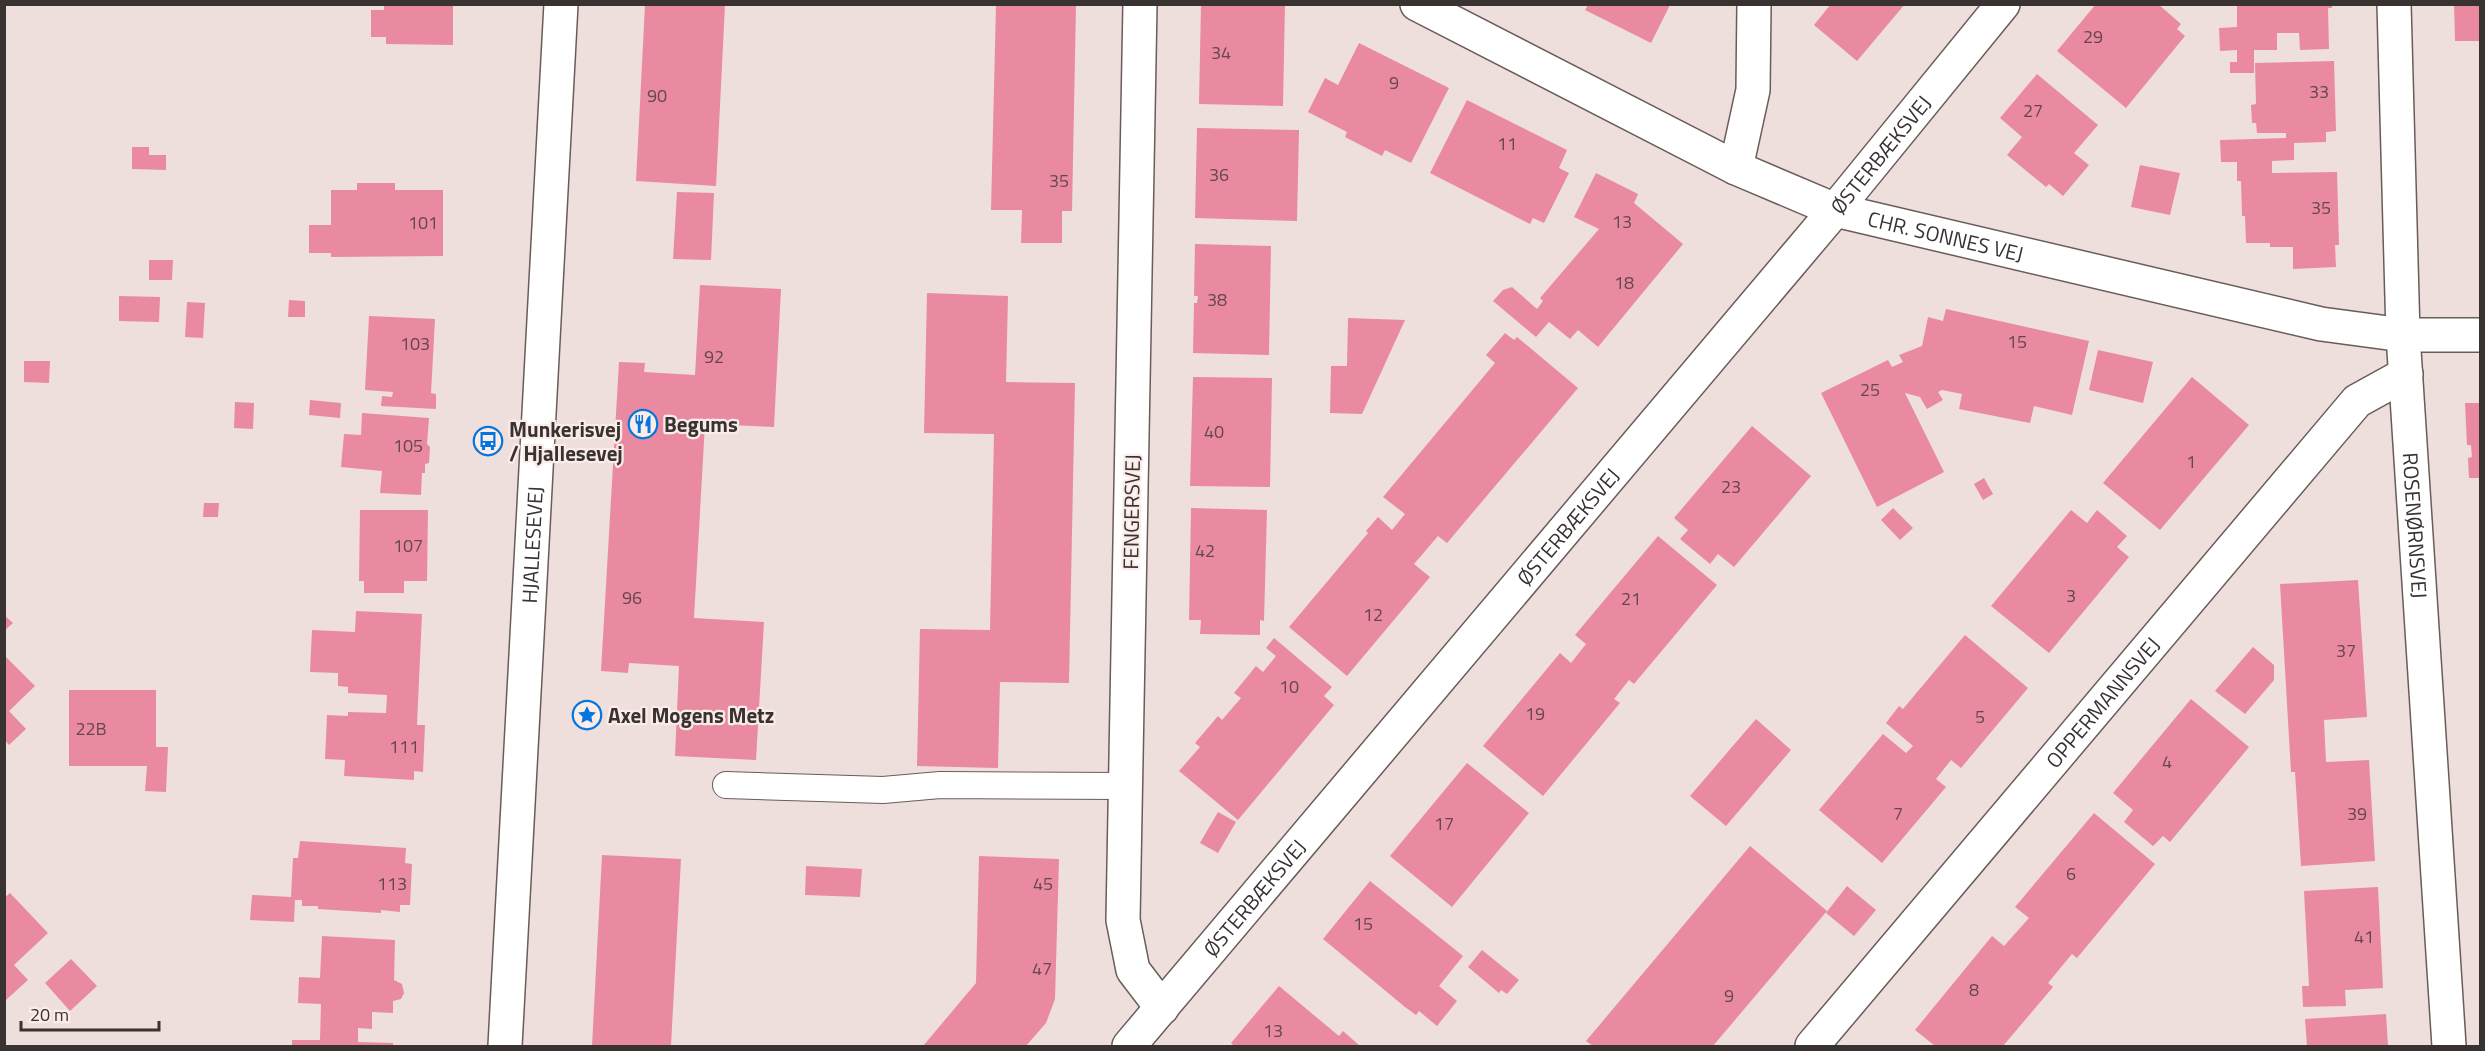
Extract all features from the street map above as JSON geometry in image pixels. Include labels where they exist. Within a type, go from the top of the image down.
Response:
[{"type":"street","name":"HJALLESEVEJ","points":[[505,1047],[561,4]]},
{"type":"street","name":"FENGERSVEJ","points":[[1140,4],[1123,920],[1133,970],[1162,1008]]},
{"type":"street","name":"CHR. SONNES VEJ","points":[[1417,4],[1736,168],[1834,210],[2321,324],[2403,335],[2481,335]]},
{"type":"street","points":[[1736,168],[1753,90],[1754,4]]},
{"type":"street","name":"ØSTERBÆKSVEJ","points":[[1129,1047],[1834,210],[2003,4]]},
{"type":"street","name":"ROSENØRNSVEJ","points":[[2394,4],[2403,335],[2449,1047]]},
{"type":"street","name":"OPPERMANNSVEJ","points":[[1812,1047],[2357,401],[2406,374]]},
{"type":"lane","points":[[726,785],[883,790],[940,785],[1126,786]]},
{"type":"building","points":[[384,4],[453,4],[453,45],[386,44],[386,37],[371,37],[371,10],[384,10]]},
{"type":"building","points":[[1201,4],[1285,4],[1283,106],[1199,104]]},
{"type":"building","points":[[1831,4],[1905,4],[1857,61],[1814,25]]},
{"type":"building","points":[[2096,4],[2158,4],[2181,24],[2177,29],[2185,36],[2126,108],[2057,51]]},
{"type":"building","points":[[2237,4],[2332,4],[2332,8],[2328,8],[2329,49],[2300,50],[2299,33],[2277,33],[2277,50],[2254,50],[2254,73],[2230,73],[2230,62],[2237,62],[2237,50],[2220,51],[2219,28],[2237,27]]},
{"type":"building","points":[[2454,4],[2480,4],[2480,41],[2455,41]]},
{"type":"building","points":[[645,5],[725,5],[716,186],[636,181]]},
{"type":"building","points":[[996,5],[1076,5],[1072,211],[1062,211],[1062,243],[1021,243],[1022,210],[991,210]]},
{"type":"building","points":[[1588,5],[1670,5],[1651,43],[1585,10]]},
{"type":"building","points":[[1359,43],[1449,88],[1411,163],[1385,150],[1382,156],[1345,137],[1347,132],[1308,112],[1325,78],[1338,85]]},
{"type":"building","points":[[2334,61],[2336,131],[2326,132],[2326,142],[2294,143],[2294,160],[2272,161],[2272,173],[2337,172],[2339,245],[2335,245],[2336,267],[2293,269],[2293,247],[2270,247],[2270,243],[2246,243],[2245,216],[2242,216],[2241,181],[2237,181],[2237,162],[2221,162],[2220,140],[2286,138],[2286,133],[2257,133],[2256,123],[2252,123],[2251,105],[2256,104],[2255,63]]},
{"type":"building","points":[[2037,74],[2098,125],[2074,153],[2089,165],[2063,196],[2049,184],[2046,187],[2007,155],[2022,137],[2000,118]]},
{"type":"building","points":[[1467,100],[1567,150],[1559,168],[1569,173],[1544,223],[1533,218],[1530,224],[1430,173]]},
{"type":"building","points":[[1197,128],[1299,130],[1297,221],[1195,218]]},
{"type":"building","points":[[132,147],[149,147],[149,155],[166,155],[166,170],[132,169]]},
{"type":"building","points":[[2140,165],[2180,173],[2170,215],[2131,207]]},
{"type":"building","points":[[1596,173],[1638,194],[1634,203],[1683,244],[1598,347],[1578,330],[1570,339],[1549,322],[1536,337],[1493,301],[1503,290],[1512,287],[1537,309],[1543,301],[1540,298],[1599,229],[1574,217]]},
{"type":"building","points":[[357,183],[395,183],[395,190],[443,190],[443,256],[331,257],[331,253],[309,253],[309,225],[331,225],[331,190],[357,190]]},
{"type":"building","points":[[677,192],[714,193],[711,260],[673,259]]},
{"type":"building","points":[[1195,244],[1271,246],[1269,355],[1193,353],[1194,303],[1197,303],[1198,296],[1194,296]]},
{"type":"building","points":[[149,260],[173,260],[172,280],[149,280]]},
{"type":"building","points":[[700,285],[781,289],[774,427],[705,424],[694,618],[764,622],[756,760],[675,756],[679,666],[629,663],[628,673],[601,671],[619,362],[645,363],[644,372],[695,375]]},
{"type":"building","points":[[927,293],[1008,296],[1006,382],[1075,383],[1069,683],[1000,682],[998,768],[917,766],[920,629],[990,630],[994,434],[924,433]]},
{"type":"building","points":[[119,296],[160,297],[159,322],[119,321]]},
{"type":"building","points":[[289,300],[305,301],[305,317],[288,317]]},
{"type":"building","points":[[187,302],[205,303],[203,338],[185,337]]},
{"type":"building","points":[[1946,309],[2089,341],[2072,415],[2034,406],[2030,423],[1959,409],[1962,394],[1942,390],[1938,392],[1943,400],[1927,409],[1920,397],[1905,393],[1944,472],[1877,507],[1821,393],[1888,360],[1892,367],[1903,362],[1899,355],[1922,346],[1928,317],[1943,321]]},
{"type":"building","points":[[369,316],[435,319],[431,393],[436,394],[436,409],[381,406],[382,396],[392,397],[393,392],[365,390]]},
{"type":"building","points":[[1348,318],[1405,320],[1362,414],[1330,413],[1331,366],[1347,366]]},
{"type":"building","points":[[1505,333],[1514,340],[1517,337],[1578,388],[1447,543],[1438,536],[1414,564],[1430,577],[1347,676],[1289,627],[1368,533],[1366,531],[1378,517],[1392,530],[1405,514],[1383,497],[1495,363],[1486,355]]},
{"type":"building","points":[[2098,350],[2153,362],[2143,403],[2089,390]]},
{"type":"building","points":[[24,361],[50,361],[49,383],[24,382]]},
{"type":"building","points":[[1193,377],[1272,378],[1270,487],[1190,486]]},
{"type":"building","points":[[2192,377],[2249,425],[2160,530],[2103,483]]},
{"type":"building","points":[[310,400],[341,403],[340,418],[309,415]]},
{"type":"building","points":[[235,402],[254,403],[253,429],[234,428]]},
{"type":"building","points":[[2465,403],[2480,403],[2480,478],[2469,478],[2468,458],[2472,457],[2471,445],[2467,445]]},
{"type":"building","points":[[362,413],[429,418],[427,444],[430,447],[429,463],[425,464],[425,473],[422,473],[421,495],[380,493],[382,471],[341,467],[344,434],[361,435]]},
{"type":"building","points":[[1752,426],[1811,476],[1734,567],[1718,554],[1710,564],[1680,539],[1688,530],[1674,518]]},
{"type":"building","points":[[1984,478],[1993,494],[1983,500],[1974,484]]},
{"type":"building","points":[[204,503],[219,503],[218,517],[203,517]]},
{"type":"building","points":[[1191,508],[1267,510],[1264,621],[1260,620],[1260,635],[1200,634],[1201,620],[1189,620]]},
{"type":"building","points":[[1893,508],[1913,528],[1900,540],[1881,520]]},
{"type":"building","points":[[360,510],[428,510],[427,581],[404,581],[404,593],[364,593],[364,581],[359,581]]},
{"type":"building","points":[[2071,510],[2087,523],[2097,510],[2127,536],[2117,547],[2129,557],[2049,653],[1991,606]]},
{"type":"building","points":[[1658,536],[1717,585],[1634,684],[1629,680],[1614,699],[1620,703],[1543,796],[1483,746],[1560,653],[1571,663],[1586,644],[1575,635]]},
{"type":"building","points":[[2358,580],[2367,717],[2324,720],[2326,762],[2369,760],[2375,861],[2301,866],[2295,772],[2291,772],[2280,584]]},
{"type":"building","points":[[356,611],[422,614],[417,725],[425,725],[423,772],[414,771],[414,780],[344,776],[345,760],[325,759],[327,715],[348,716],[348,712],[386,713],[387,695],[348,693],[348,687],[338,686],[338,673],[310,672],[312,630],[355,632]]},
{"type":"building","points":[[4,615],[13,623],[4,631]]},
{"type":"building","points":[[1965,635],[2028,688],[1961,768],[1951,760],[1936,779],[1946,787],[1882,863],[1819,810],[1883,734],[1906,753],[1913,746],[1886,723],[1899,706],[1903,709]]},
{"type":"building","points":[[1274,638],[1332,687],[1324,696],[1334,705],[1238,820],[1179,771],[1200,747],[1195,743],[1218,716],[1222,720],[1241,698],[1234,693],[1256,666],[1263,672],[1276,656],[1266,648]]},
{"type":"building","points":[[2253,647],[2274,665],[2274,680],[2245,714],[2215,691]]},
{"type":"building","points":[[4,655],[35,686],[9,711],[26,729],[9,745],[4,739]]},
{"type":"building","points":[[69,690],[156,690],[156,747],[168,747],[166,792],[145,791],[147,766],[69,766]]},
{"type":"building","points":[[2191,699],[2249,747],[2170,842],[2163,836],[2153,846],[2124,822],[2133,810],[2113,793]]},
{"type":"building","points":[[1756,719],[1791,750],[1726,826],[1690,796]]},
{"type":"building","points":[[1467,763],[1529,813],[1452,907],[1390,856]]},
{"type":"building","points":[[1218,812],[1236,822],[1218,853],[1200,843]]},
{"type":"building","points":[[2094,813],[2155,864],[2077,958],[2072,954],[2048,983],[2053,987],[2003,1046],[1935,1046],[1915,1030],[1992,936],[2004,946],[2029,918],[2015,907]]},
{"type":"building","points":[[300,841],[406,848],[405,863],[412,864],[410,905],[400,905],[400,912],[381,910],[381,913],[318,909],[318,906],[302,906],[302,900],[295,900],[294,922],[250,920],[252,895],[291,897],[293,858],[298,858]]},
{"type":"building","points":[[1750,846],[1827,911],[1713,1046],[1593,1046],[1586,1041]]},
{"type":"building","points":[[602,855],[681,859],[671,1046],[592,1046]]},
{"type":"building","points":[[979,856],[1059,859],[1055,999],[1046,1023],[1026,1046],[923,1046],[976,983]]},
{"type":"building","points":[[806,866],[862,869],[860,897],[805,895]]},
{"type":"building","points":[[1370,881],[1463,956],[1439,986],[1457,1001],[1437,1026],[1419,1011],[1416,1015],[1405,1007],[1323,939]]},
{"type":"building","points":[[1847,886],[1876,910],[1854,936],[1826,913]]},
{"type":"building","points":[[2378,887],[2383,988],[2345,990],[2346,1006],[2303,1007],[2302,986],[2309,986],[2304,891]]},
{"type":"building","points":[[10,893],[48,933],[14,965],[28,980],[6,1000],[4,998],[4,898]]},
{"type":"building","points":[[322,936],[395,940],[394,980],[402,984],[404,993],[401,999],[393,1001],[393,1013],[372,1012],[372,1029],[358,1028],[358,1042],[393,1043],[393,1046],[292,1046],[292,1040],[320,1040],[321,1004],[298,1003],[299,977],[320,978]]},
{"type":"building","points":[[1482,950],[1519,980],[1507,994],[1501,990],[1499,993],[1468,967]]},
{"type":"building","points":[[71,959],[97,986],[70,1011],[45,983]]},
{"type":"building","points":[[1279,986],[1339,1036],[1343,1031],[1360,1046],[1234,1046],[1231,1043]]},
{"type":"building","points":[[2386,1014],[2388,1046],[2307,1046],[2305,1019]]},
{"type":"place","name":"Begums","points":[[643,424]]},
{"type":"place","name":"Munkerisvej / Hjallesevej","points":[[488,441]]},
{"type":"place","name":"Axel Mogens Metz","points":[[587,715]]}]
